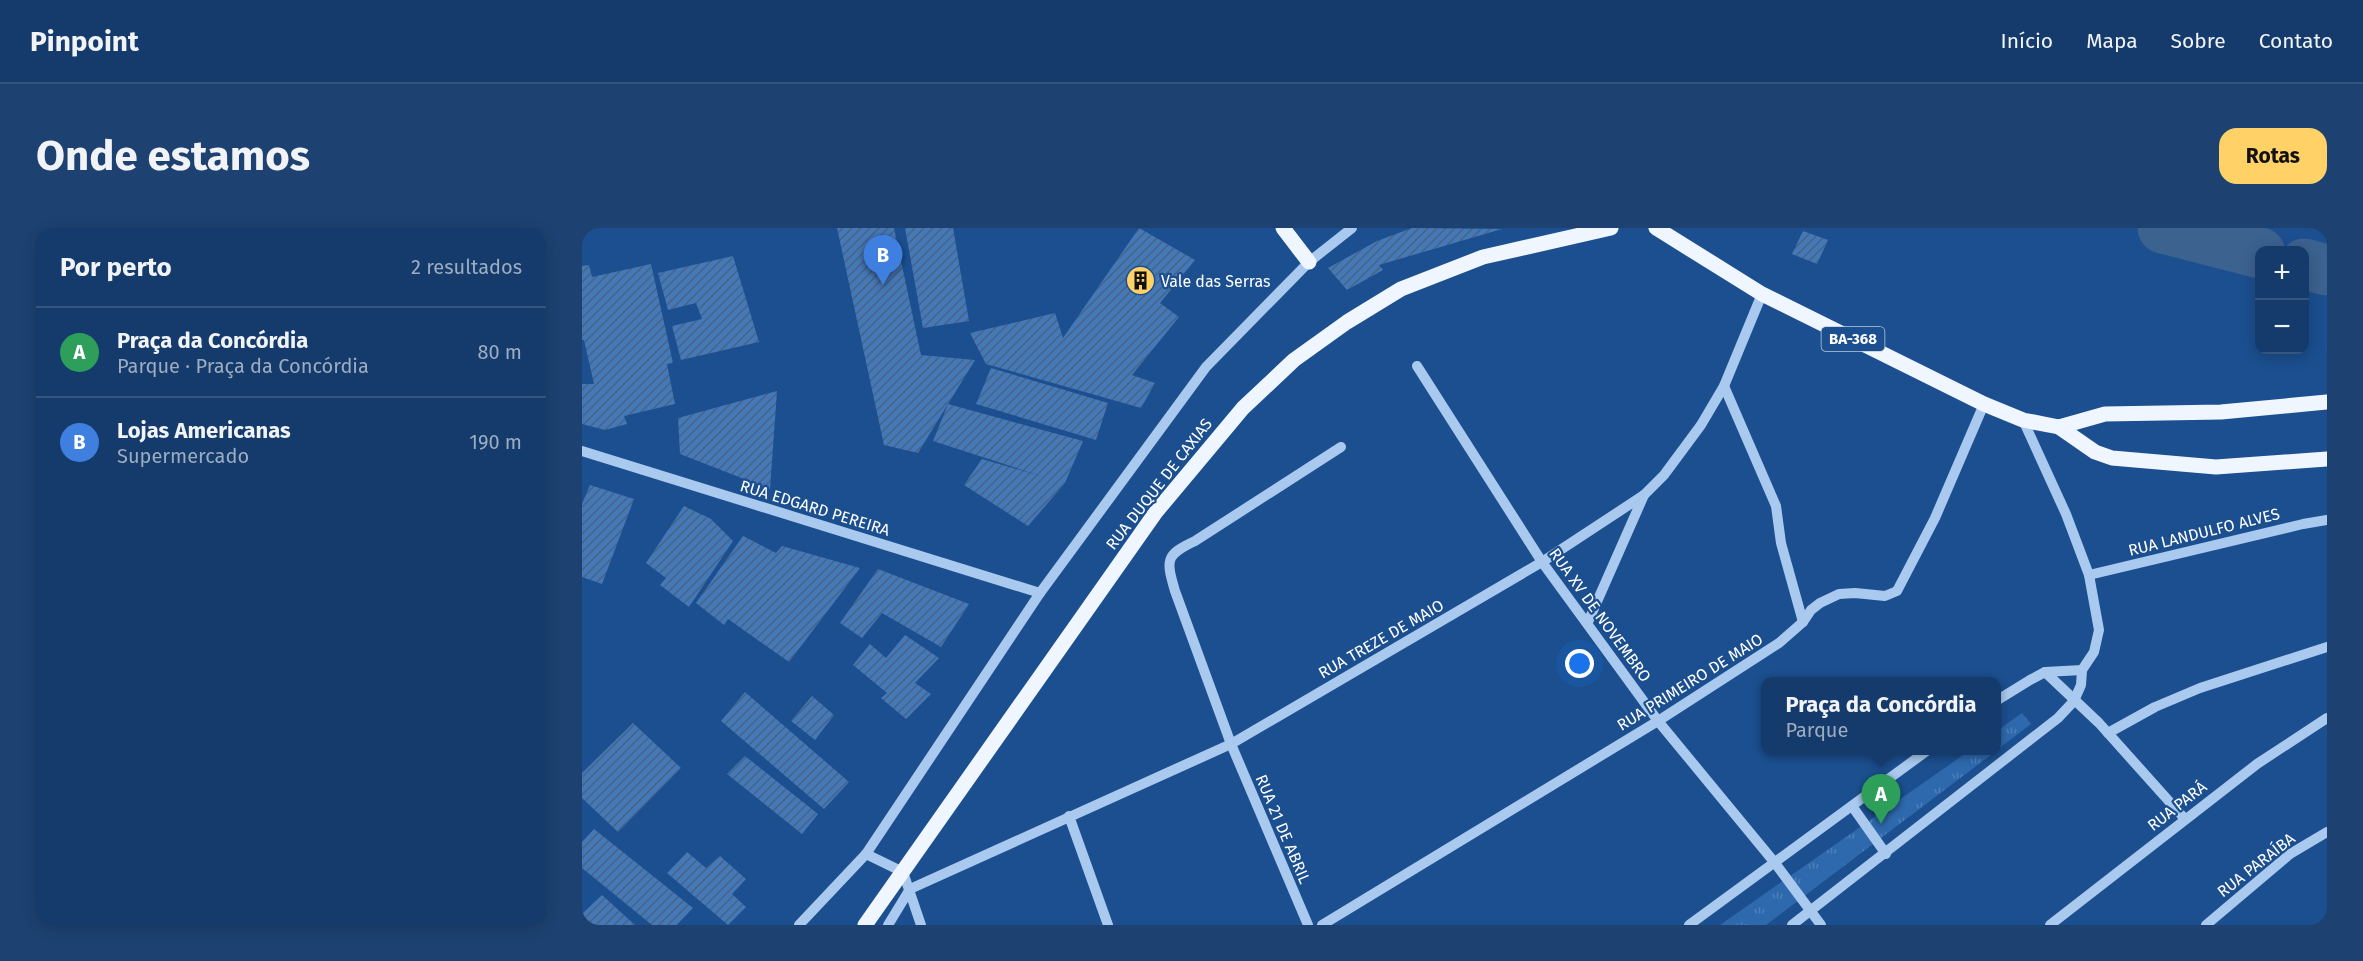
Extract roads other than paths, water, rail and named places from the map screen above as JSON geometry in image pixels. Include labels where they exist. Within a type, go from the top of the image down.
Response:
[{"type":"main road","points":[[1282,228],[1308,262]]},
{"type":"main road","name":"RUA DUQUE DE CAXIAS","points":[[865,925],[1156,512],[1244,408],[1294,360],[1347,322],[1401,289],[1483,257],[1611,228]]},
{"type":"main road","name":"BA-368","points":[[1656,228],[1762,294],[1984,404],[2023,420],[2059,427]]},
{"type":"main road","points":[[2059,427],[2105,414],[2221,412],[2327,402]]},
{"type":"main road","points":[[2059,427],[2095,452],[2112,458],[2216,467],[2327,459]]},
{"type":"street","name":"RUA DUQUE DE CAXIAS","points":[[800,925],[866,854],[1040,593],[1206,367],[1308,262],[1352,228]]},
{"type":"street","name":"RUA TREZE DE MAIO","points":[[910,889],[1231,744],[1542,562],[1644,495],[1664,475],[1701,425],[1724,386],[1762,294]]},
{"type":"street","name":"RUA XV DE NOVEMBRO","points":[[1417,366],[1542,562],[1658,721],[1775,863],[1821,925]]},
{"type":"street","points":[[1724,386],[1776,506],[1781,543],[1803,622]]},
{"type":"street","name":"RUA PRIMEIRO DE MAIO","points":[[1322,925],[1658,721],[1779,643],[1803,622],[1810,610],[1820,603],[1839,594],[1855,593],[1886,597],[1897,591],[1935,518],[1984,404]]},
{"type":"street","points":[[1792,925],[2058,718],[2074,701],[2081,685],[2082,670],[2094,652],[2099,630],[2089,575],[2066,514],[2023,420]]},
{"type":"street","points":[[1231,744],[1175,591],[1169,566],[1171,557],[1175,550],[1195,541],[1341,447]]},
{"type":"street","name":"RUA EDGARD PEREIRA","points":[[582,450],[1040,593]]},
{"type":"street","points":[[1587,622],[1644,495]]},
{"type":"street","name":"RUA LANDULFO ALVES","points":[[2089,575],[2327,520]]},
{"type":"street","points":[[2108,733],[2155,707],[2200,688],[2327,647]]},
{"type":"street","points":[[2001,699],[2045,672],[2082,670]]},
{"type":"street","points":[[2045,672],[2108,733],[2184,818]]},
{"type":"street","name":"RUA PARÁ","points":[[2050,925],[2184,818],[2257,764],[2327,718]]},
{"type":"street","name":"RUA 21 DE ABRIL","points":[[1231,744],[1308,925]]},
{"type":"street","points":[[1689,925],[1921,755]]},
{"type":"street","points":[[1852,806],[1886,854]]},
{"type":"street","points":[[1069,816],[1108,925]]},
{"type":"street","name":"RUA PARAÍBA","points":[[2206,925],[2290,854],[2327,832]]},
{"type":"street","points":[[866,854],[903,872],[921,925]]},
{"type":"street","points":[[888,925],[910,889]]},
{"type":"waterway","points":[[2163,228],[2255,252]]},
{"type":"waterway","points":[[2309,265],[2327,270]]},
{"type":"place","name":"Vale das Serras","points":[[1140,281]]},
{"type":"place","name":"Lojas Americanas","points":[[883,285]]},
{"type":"place","name":"Praça da Concórdia","points":[[1881,824]]}]
